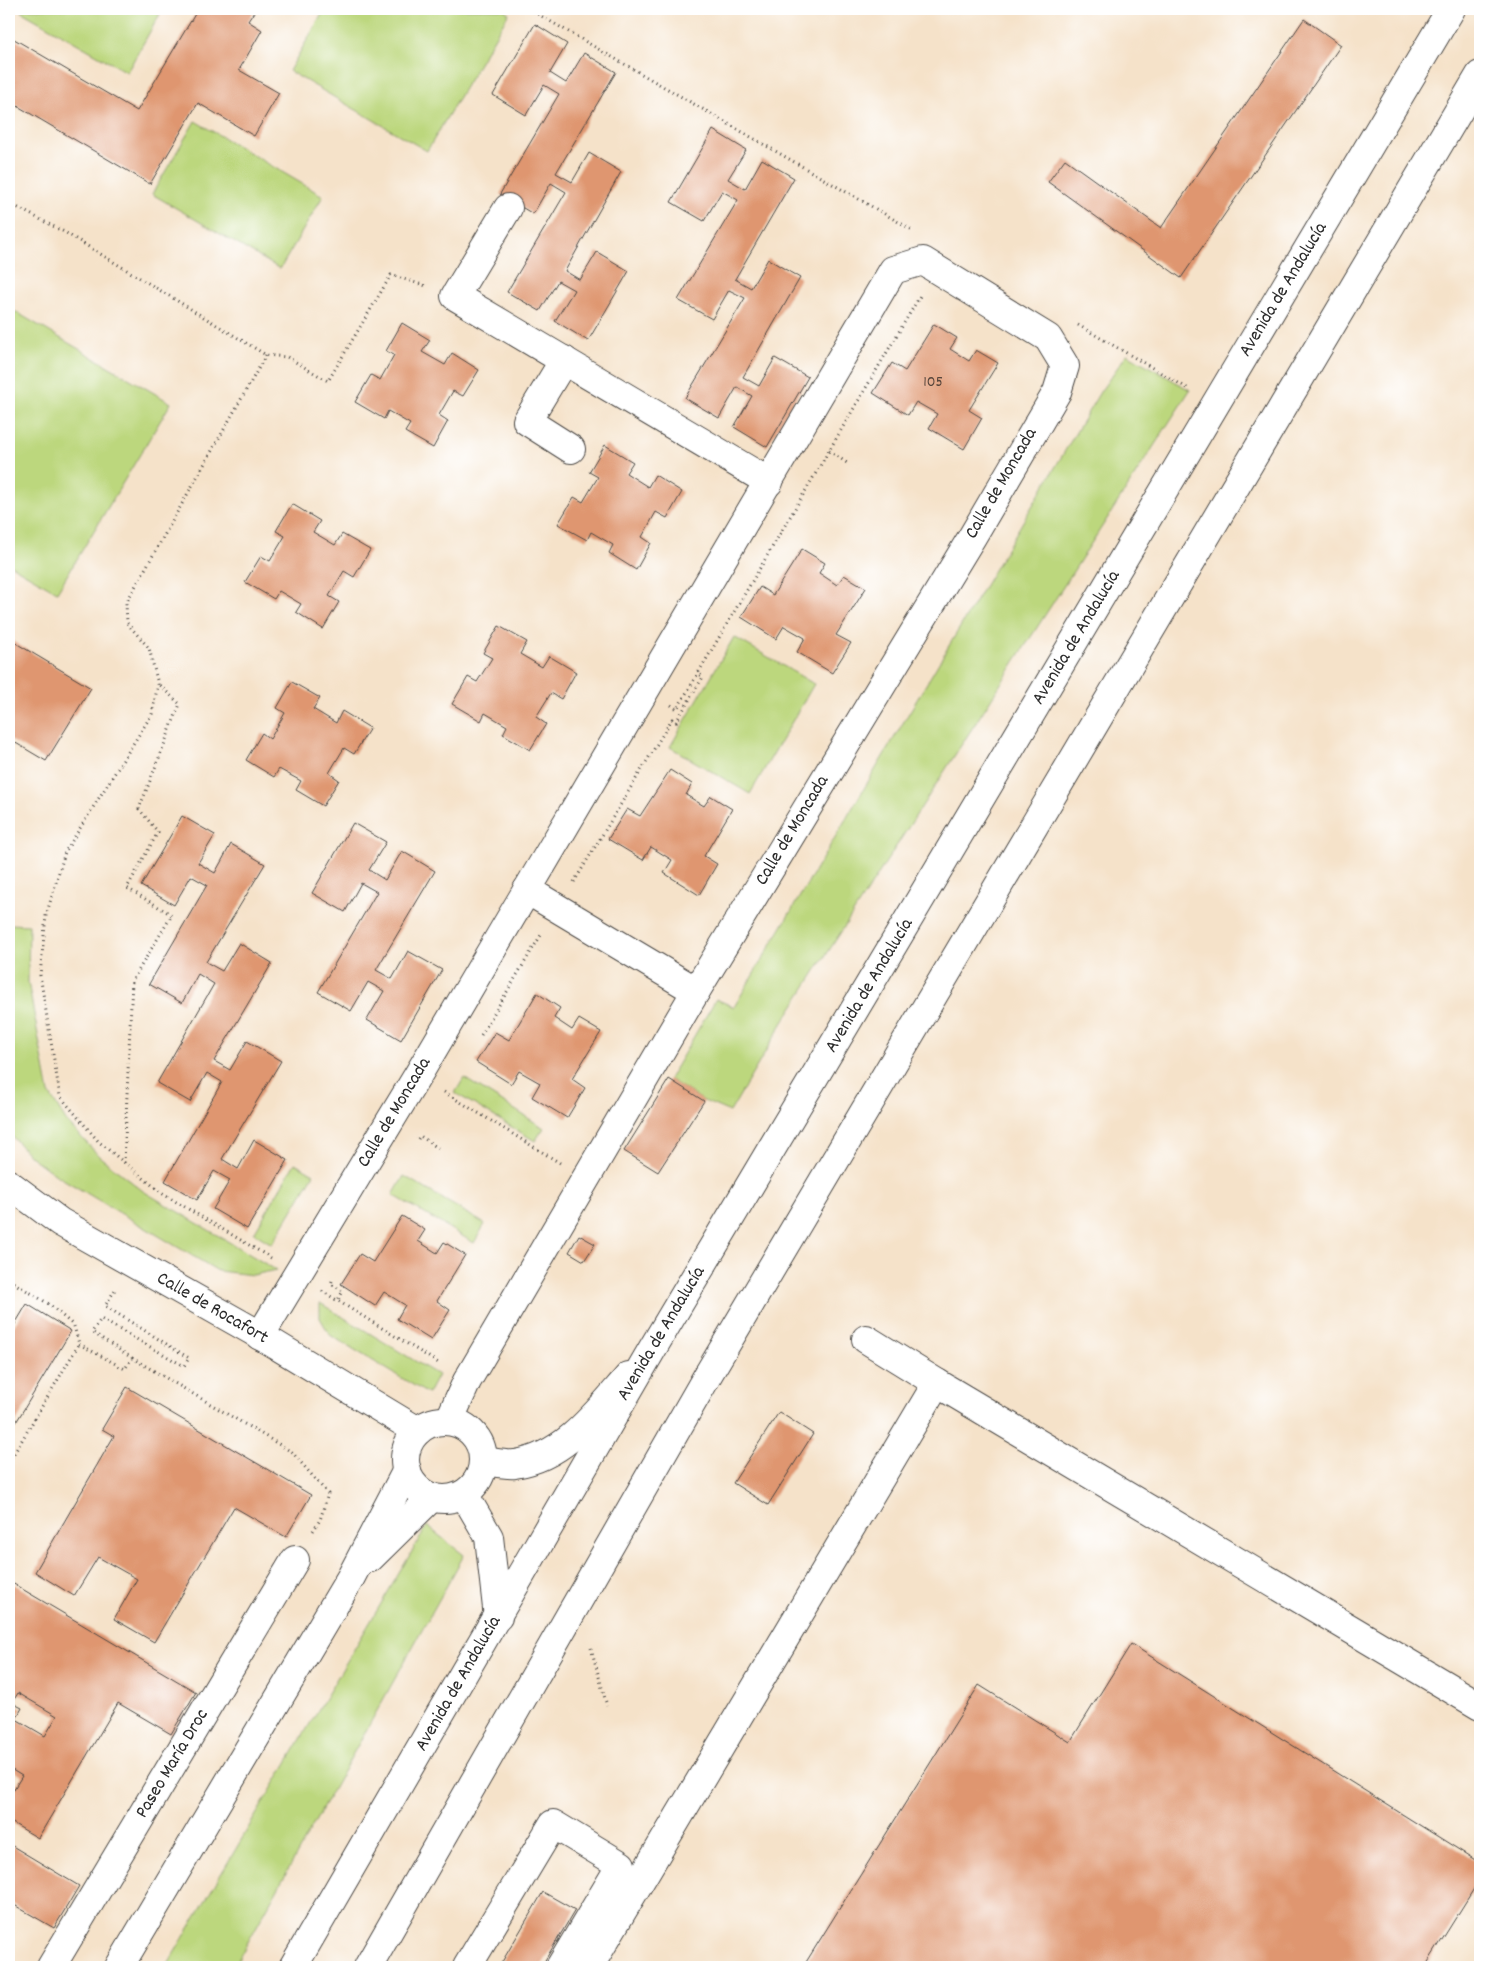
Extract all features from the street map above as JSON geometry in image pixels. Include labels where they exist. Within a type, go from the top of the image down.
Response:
[{"type":"street","name":"Avenida de Andalucía","points":[[293,1967],[654,1346],[1451,9]]},
{"type":"street","points":[[368,1967],[709,1373],[1480,75]]},
{"type":"street","points":[[508,208],[456,296],[769,482]]},
{"type":"street","name":"Calle de Moncada","points":[[260,1336],[418,1075],[893,270],[923,260],[935,270],[1048,338],[1065,366],[1057,392],[696,991],[468,1382],[449,1421]]},
{"type":"street","points":[[564,360],[527,421],[571,449]]},
{"type":"street","points":[[527,890],[696,991]]},
{"type":"street","name":"Calle de Rocafort","points":[[9,1184],[60,1222],[260,1336],[418,1431]]},
{"type":"street","points":[[866,1339],[1480,1706]]},
{"type":"street","points":[[484,1461],[513,1464],[544,1455],[582,1429],[654,1346]]},
{"type":"street","points":[[589,1967],[937,1383]]},
{"type":"street","points":[[449,1421],[463,1425],[474,1434],[482,1446],[484,1461],[478,1480],[464,1494],[448,1499],[432,1497],[416,1487],[407,1470],[405,1456],[409,1442],[418,1431],[432,1422],[449,1421]]},
{"type":"street","points":[[119,1967],[351,1576],[407,1470]]},
{"type":"street","points":[[464,1494],[489,1537],[498,1617]]},
{"type":"street","points":[[351,1576],[432,1497]]},
{"type":"street","name":"Paseo María Droc","points":[[51,1967],[294,1560]]},
{"type":"street","points":[[467,1967],[553,1824],[621,1865],[560,1967]]},
{"type":"path","points":[[528,9],[918,233]]},
{"type":"path","points":[[9,203],[66,233],[266,355],[287,358],[328,381],[391,275],[456,296]]},
{"type":"path","points":[[675,699],[671,705],[677,709],[935,270]]},
{"type":"path","points":[[1073,322],[1190,390]]},
{"type":"path","points":[[266,355],[126,603],[127,623],[149,648],[158,684],[152,714],[65,852],[46,916],[40,975],[60,1096],[99,1142],[163,1194],[297,1276]]},
{"type":"path","points":[[829,451],[847,463]]},
{"type":"path","points":[[724,618],[730,621]]},
{"type":"path","points":[[571,886],[672,719],[676,722],[704,677],[698,673]]},
{"type":"path","points":[[124,1163],[132,981],[172,915],[127,888],[158,832],[139,809],[180,704],[158,684]]},
{"type":"path","points":[[477,1042],[542,934]]},
{"type":"path","points":[[418,1075],[587,1180]]},
{"type":"path","points":[[415,1144],[420,1136],[438,1148]]},
{"type":"path","points":[[336,1275],[331,1284],[343,1291],[338,1300]]},
{"type":"path","points":[[9,1280],[49,1304],[74,1326],[79,1344],[125,1369],[132,1358]]},
{"type":"path","points":[[119,1282],[105,1306],[189,1358],[184,1366],[100,1319],[92,1332],[132,1358],[292,1452],[328,1494],[320,1520],[294,1560]]},
{"type":"path","points":[[323,1291],[441,1365]]},
{"type":"path","points":[[9,1462],[79,1344]]},
{"type":"path","points":[[591,1648],[608,1706]]},
{"type":"green space","points":[[24,9],[150,9],[160,14],[127,72],[22,12]]},
{"type":"green space","points":[[325,9],[503,9],[509,13],[427,151],[289,71]]},
{"type":"green space","points":[[195,121],[323,196],[280,269],[152,194]]},
{"type":"green space","points":[[9,308],[171,403],[57,592],[9,564]]},
{"type":"green space","points":[[1127,354],[1190,390],[783,1022],[730,1112],[704,1101],[669,1079],[716,999],[734,1007],[1100,392]]},
{"type":"green space","points":[[734,637],[814,684],[750,794],[670,747]]},
{"type":"green space","points":[[9,924],[29,925],[28,982],[49,1093],[66,1121],[100,1157],[143,1191],[276,1270],[253,1275],[218,1271],[56,1175],[30,1156],[9,1133]]},
{"type":"green space","points":[[464,1078],[544,1128],[535,1141],[455,1093]]},
{"type":"green space","points":[[295,1163],[314,1174],[272,1244],[254,1233]]},
{"type":"green space","points":[[404,1176],[485,1224],[474,1243],[393,1195]]},
{"type":"green space","points":[[320,1303],[438,1375],[428,1394],[330,1335],[320,1318]]},
{"type":"green space","points":[[427,1526],[464,1555],[234,1967],[166,1967]]},
{"type":"building","points":[[198,9],[256,9],[248,21],[262,30],[239,70],[279,93],[254,136],[198,103],[150,184],[9,101],[9,36],[137,111]]},
{"type":"building","points":[[1304,19],[1341,45],[1181,278],[1048,182],[1065,159],[1161,228]]},
{"type":"building","points":[[535,24],[567,44],[550,73],[566,83],[584,53],[616,72],[556,173],[572,182],[589,153],[621,172],[565,271],[580,280],[597,252],[629,271],[588,341],[555,321],[574,290],[558,281],[540,311],[507,292],[566,192],[551,183],[533,214],[500,194],[559,94],[544,85],[526,115],[493,95]]},
{"type":"building","points":[[713,130],[746,150],[728,179],[745,189],[762,159],[794,178],[735,279],[751,288],[768,259],[800,278],[743,377],[759,386],[775,358],[808,377],[767,447],[734,427],[752,396],[737,387],[719,418],[685,398],[745,298],[729,290],[712,319],[678,300],[738,200],[722,191],[704,221],[671,202]]},
{"type":"building","points":[[402,323],[430,340],[422,352],[445,365],[452,353],[479,370],[463,396],[453,391],[439,415],[448,421],[433,448],[405,432],[410,424],[388,411],[384,419],[355,402],[371,375],[380,380],[394,355],[386,351]]},
{"type":"building","points":[[934,324],[957,338],[950,349],[969,361],[976,350],[998,363],[969,410],[982,418],[964,449],[929,428],[937,414],[916,402],[908,415],[873,393],[892,363],[905,371]]},
{"type":"building","points":[[605,445],[633,462],[626,473],[648,487],[655,475],[682,492],[667,518],[656,512],[642,537],[651,543],[636,570],[609,553],[613,545],[591,532],[587,540],[558,524],[574,497],[583,502],[598,477],[589,472]]},
{"type":"building","points":[[292,504],[320,521],[313,532],[335,545],[342,534],[370,550],[354,577],[344,571],[329,596],[339,602],[323,629],[296,612],[301,604],[279,591],[274,599],[245,582],[261,556],[270,561],[285,536],[276,531]]},
{"type":"building","points":[[802,549],[825,563],[819,573],[837,585],[844,575],[866,588],[836,635],[851,643],[832,673],[797,652],[805,638],[784,626],[776,639],[741,617],[760,587],[773,595]]},
{"type":"building","points":[[499,626],[527,642],[520,654],[542,667],[549,656],[576,672],[561,699],[551,693],[536,717],[546,724],[530,750],[503,734],[507,726],[485,713],[481,721],[452,704],[468,677],[477,682],[492,658],[483,653]]},
{"type":"building","points":[[9,639],[91,688],[46,761],[9,739]]},
{"type":"building","points":[[292,682],[320,698],[313,709],[336,723],[342,711],[370,728],[354,754],[344,748],[329,773],[339,780],[323,806],[296,790],[301,781],[279,769],[274,777],[246,760],[262,733],[270,739],[285,713],[277,708]]},
{"type":"building","points":[[670,770],[692,784],[686,795],[704,806],[711,796],[732,809],[704,856],[717,864],[699,895],[664,873],[672,860],[651,847],[643,860],[608,839],[627,809],[640,816]]},
{"type":"building","points":[[182,816],[215,835],[198,863],[215,873],[231,844],[265,864],[206,962],[222,971],[239,943],[272,963],[214,1061],[230,1070],[247,1041],[281,1061],[222,1159],[238,1169],[254,1140],[288,1160],[247,1229],[213,1209],[230,1180],[214,1171],[197,1200],[165,1181],[222,1082],[207,1073],[190,1102],[157,1083],[214,984],[198,974],[182,1003],[149,984],[207,885],[191,876],[174,905],[141,886]]},
{"type":"building","points":[[353,823],[386,842],[369,870],[385,880],[402,851],[435,871],[376,970],[392,979],[408,951],[442,970],[401,1040],[367,1020],[384,991],[368,982],[351,1011],[318,992],[377,892],[361,883],[345,912],[312,893]]},
{"type":"building","points":[[537,993],[560,1008],[554,1018],[572,1030],[579,1019],[601,1032],[572,1079],[585,1088],[567,1118],[532,1097],[540,1083],[519,1071],[511,1084],[476,1062],[495,1032],[509,1040]]},
{"type":"building","points":[[669,1079],[704,1101],[658,1172],[624,1151]]},
{"type":"building","points":[[402,1216],[425,1230],[418,1241],[437,1253],[444,1242],[465,1255],[437,1301],[450,1310],[431,1340],[397,1319],[405,1305],[384,1292],[375,1306],[341,1284],[360,1254],[373,1262]]},
{"type":"building","points":[[579,1235],[595,1244],[584,1261],[569,1252]]},
{"type":"building","points":[[27,1304],[71,1331],[9,1434],[9,1334]]},
{"type":"building","points":[[127,1387],[311,1495],[286,1537],[234,1507],[154,1642],[114,1619],[137,1579],[98,1557],[74,1596],[35,1572],[114,1436],[102,1429]]},
{"type":"building","points":[[779,1412],[813,1434],[768,1505],[733,1483]]},
{"type":"building","points":[[12,1583],[196,1692],[171,1734],[118,1703],[38,1838],[9,1821],[9,1797],[22,1776],[9,1768],[9,1589]],"holes":[[[18,1693],[57,1716],[45,1736],[16,1719],[22,1708],[12,1703]]]},
{"type":"building","points":[[1131,1644],[1480,1863],[1480,1879],[1425,1967],[803,1967],[979,1685],[1070,1742]]},
{"type":"building","points":[[9,1844],[79,1886],[54,1928],[9,1902]]},
{"type":"building","points":[[543,1892],[575,1910],[541,1967],[499,1967]]}]
